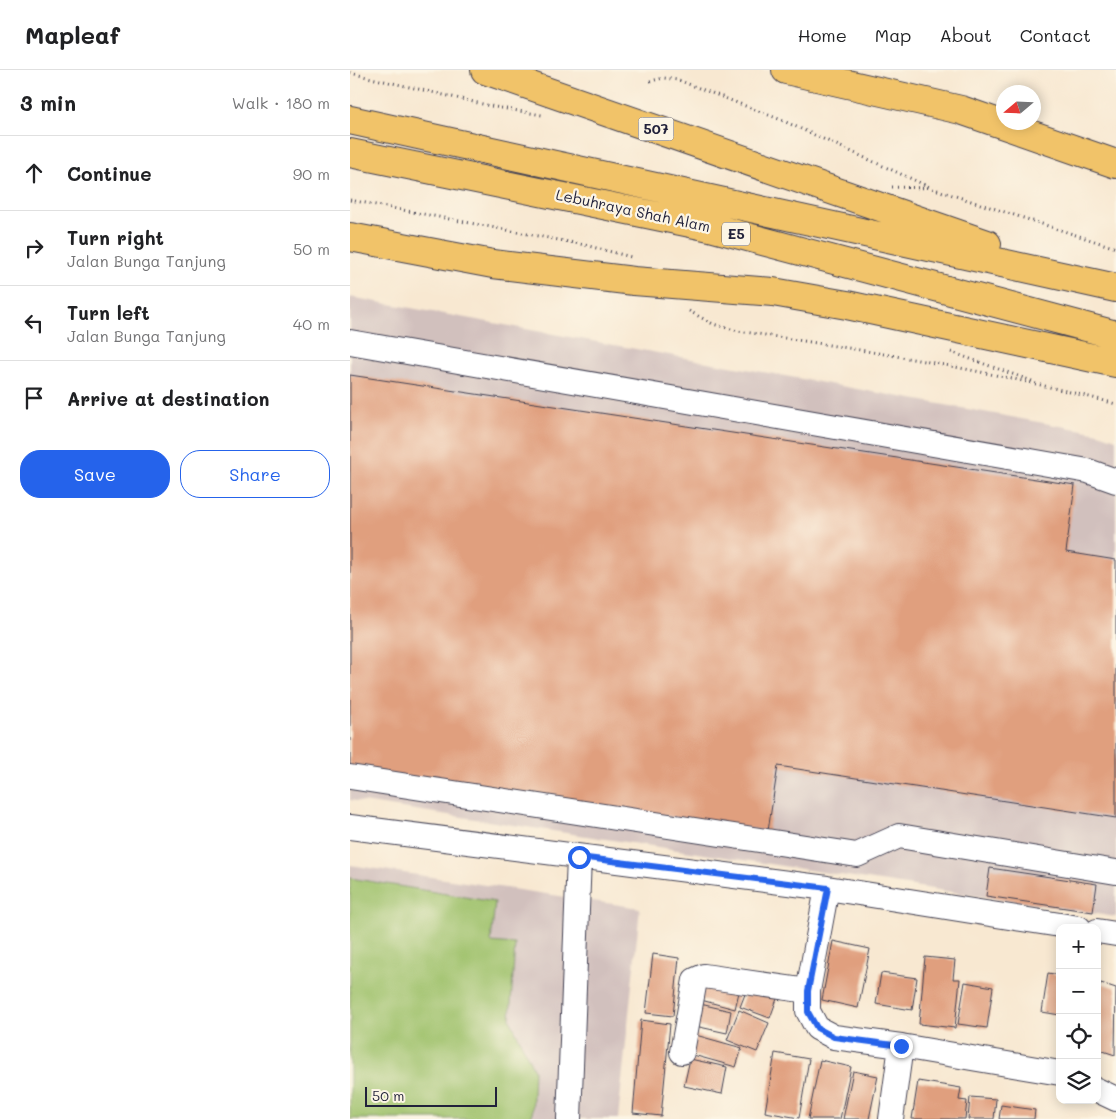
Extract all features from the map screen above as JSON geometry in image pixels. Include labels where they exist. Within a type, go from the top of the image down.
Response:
[{"type":"main road","name":"507","points":[[486,70],[1112,286]]},
{"type":"main road","points":[[786,70],[961,110],[1116,164]]},
{"type":"main road","name":"Lebuhraya Shah Alam","points":[[350,120],[1112,286]]},
{"type":"main road","name":"Lebuhraya Shah Alam","points":[[350,153],[710,227],[1116,336]]},
{"type":"main road","points":[[350,237],[493,264],[634,281],[773,292],[1116,363]]},
{"type":"street","points":[[350,342],[1088,471],[1116,481]]},
{"type":"street","points":[[350,777],[857,855],[899,836],[1116,872]]},
{"type":"street","points":[[350,826],[828,888],[1056,924]]},
{"type":"street","points":[[569,1119],[579,857]]},
{"type":"street","points":[[828,888],[808,991],[808,1012],[817,1028],[834,1037],[901,1046],[1056,1072]]},
{"type":"street","points":[[1101,932],[1116,934]]},
{"type":"street","points":[[682,1052],[695,980],[704,976],[808,991]]},
{"type":"street","points":[[891,1119],[901,1046]]},
{"type":"street","points":[[1101,1092],[1116,1099]]},
{"type":"path","points":[[350,73],[495,107],[543,115]]},
{"type":"path","points":[[650,81],[664,78],[678,80],[779,119],[934,189],[1116,248]]},
{"type":"path","points":[[350,200],[585,245],[625,254],[638,260]]},
{"type":"path","points":[[689,311],[713,324],[738,331],[916,358],[1069,391],[1116,404]]},
{"type":"shaded area","points":[[350,297],[1099,433],[1116,439],[1116,917],[350,800]]},
{"type":"shaded area","points":[[350,865],[640,908],[618,1119],[350,1119]]},
{"type":"green space","points":[[350,878],[495,902],[491,942],[515,944],[510,1019],[534,1070],[532,1119],[350,1119]]},
{"type":"building","points":[[350,375],[1075,485],[1066,552],[1116,560],[1116,818],[778,766],[768,831],[350,768]]},
{"type":"building","points":[[990,868],[1097,884],[1093,912],[986,896]]},
{"type":"building","points":[[833,941],[870,949],[858,1008],[822,1000]]},
{"type":"building","points":[[653,954],[679,958],[673,1016],[646,1013]]},
{"type":"building","points":[[925,957],[955,960],[953,979],[960,979],[955,1028],[919,1024]]},
{"type":"building","points":[[881,973],[917,978],[912,1010],[876,1004]]},
{"type":"building","points":[[1048,973],[1056,974],[1056,1014],[1042,1012]]},
{"type":"building","points":[[706,980],[740,988],[735,1009],[701,1000]]},
{"type":"building","points":[[965,982],[993,987],[987,1028],[958,1024]]},
{"type":"building","points":[[1101,983],[1116,988],[1115,1055],[1101,1050]]},
{"type":"building","points":[[749,984],[778,996],[770,1018],[740,1007]]},
{"type":"building","points":[[700,1004],[731,1011],[727,1033],[695,1026]]},
{"type":"building","points":[[739,1010],[769,1023],[757,1052],[727,1040]]},
{"type":"building","points":[[641,1020],[670,1024],[661,1116],[633,1113]]},
{"type":"building","points":[[692,1034],[742,1048],[736,1067],[686,1053]]},
{"type":"building","points":[[775,1053],[809,1059],[799,1118],[765,1112]]},
{"type":"building","points":[[690,1059],[727,1067],[722,1094],[684,1086]]},
{"type":"building","points":[[820,1060],[851,1067],[840,1119],[808,1119]]},
{"type":"building","points":[[853,1071],[878,1076],[869,1119],[843,1119]]},
{"type":"building","points":[[918,1081],[961,1088],[959,1100],[967,1101],[965,1119],[912,1119]]},
{"type":"building","points":[[970,1097],[996,1099],[994,1119],[968,1119]]},
{"type":"building","points":[[1001,1105],[1035,1110],[1034,1119],[999,1119]]},
{"type":"route","points":[[579,857],[828,888],[808,991],[808,1012],[817,1028],[834,1037],[901,1046]]}]
